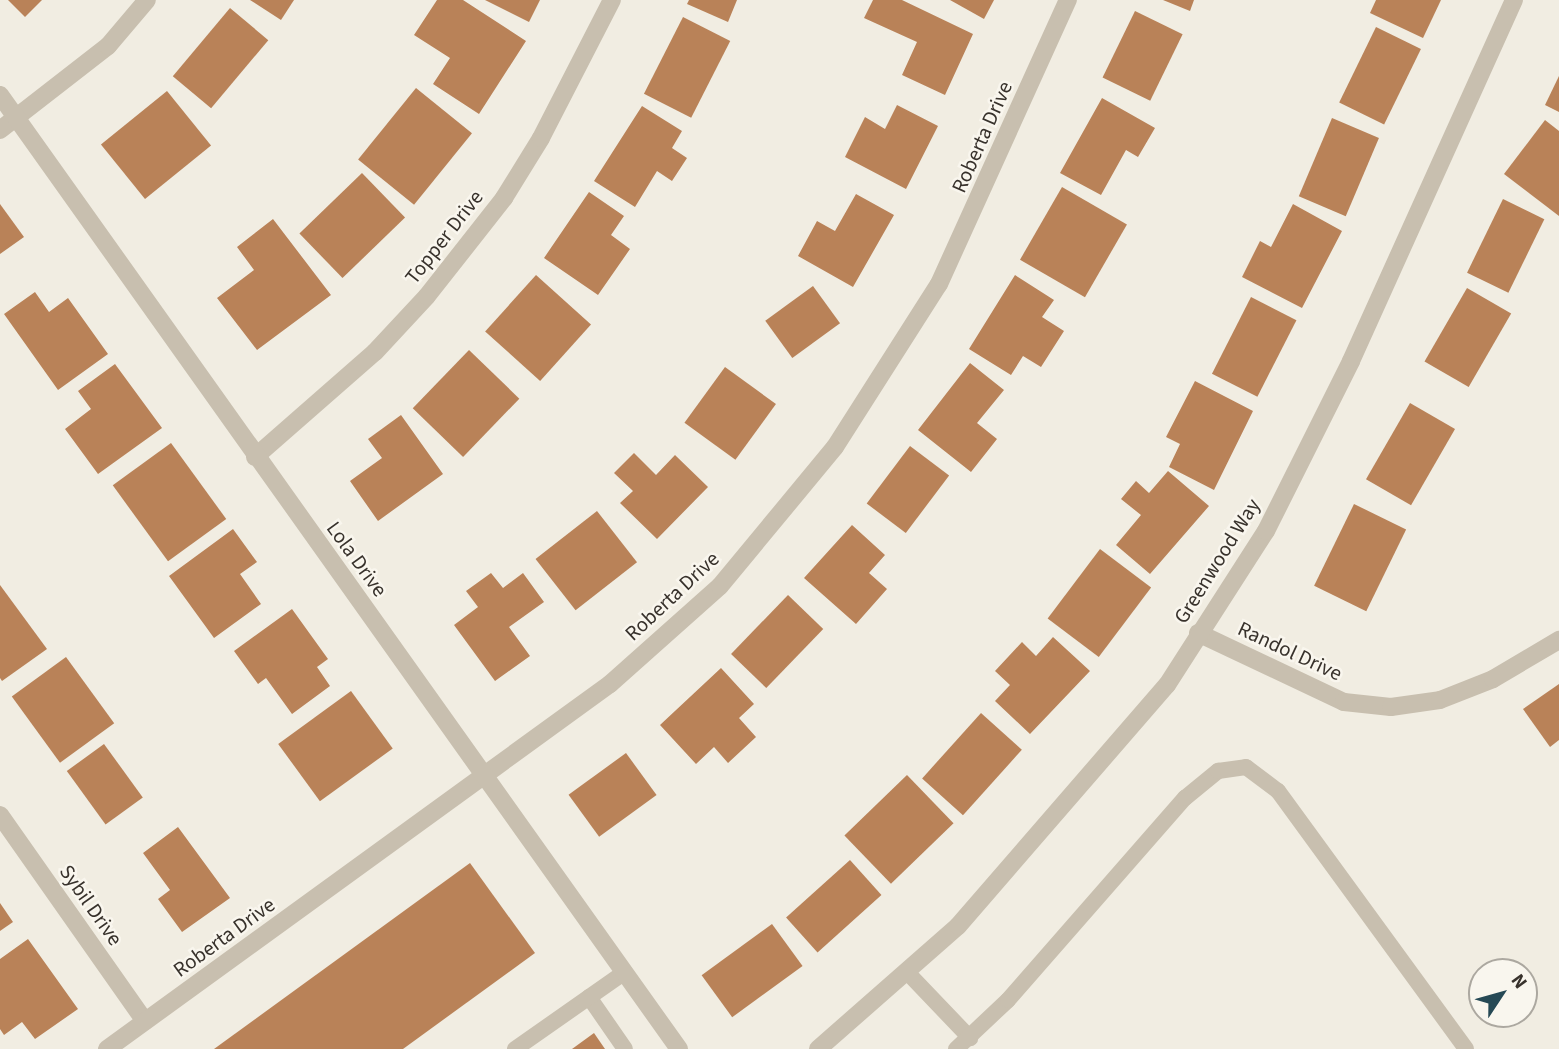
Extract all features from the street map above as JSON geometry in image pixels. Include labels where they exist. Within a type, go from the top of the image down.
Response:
[{"type":"street","points":[[0,130],[108,46],[147,0]]},
{"type":"street","name":"Topper Drive","points":[[255,457],[375,352],[427,296],[495,209],[541,138],[611,0]]},
{"type":"street","name":"Roberta Drive","points":[[107,1049],[487,776],[610,684],[720,586],[835,447],[939,284],[1068,0]]},
{"type":"street","name":"Greenwood Way","points":[[818,1049],[958,926],[1167,685],[1266,531],[1339,386],[1514,0]]},
{"type":"street","name":"Lola Drive","points":[[0,95],[255,457],[487,776],[679,1049]]},
{"type":"street","name":"Randol Drive","points":[[1198,633],[1344,702],[1391,707],[1440,701],[1493,679],[1559,640]]},
{"type":"street","name":"Sybil Drive","points":[[0,815],[145,1021]]},
{"type":"lane","points":[[956,1049],[970,1038],[1185,798],[1218,771],[1246,767],[1278,791],[1466,1049]]},
{"type":"lane","points":[[906,971],[970,1038]]},
{"type":"lane","points":[[516,1049],[625,972]]},
{"type":"lane","points":[[589,997],[625,1049]]},
{"type":"building","points":[[8,0],[42,0],[25,17]]},
{"type":"building","points":[[250,0],[294,0],[281,20]]},
{"type":"building","points":[[437,0],[463,0],[526,41],[479,114],[433,84],[450,58],[414,35]]},
{"type":"building","points":[[485,0],[540,0],[529,22]]},
{"type":"building","points":[[689,0],[737,0],[728,22],[687,4]]},
{"type":"building","points":[[873,0],[902,0],[973,34],[945,95],[902,75],[917,42],[864,18]]},
{"type":"building","points":[[950,0],[994,0],[984,19]]},
{"type":"building","points":[[1163,0],[1194,0],[1190,11]]},
{"type":"building","points":[[1376,0],[1441,0],[1423,38],[1370,13]]},
{"type":"building","points":[[230,8],[268,40],[211,108],[173,76]]},
{"type":"building","points":[[1135,11],[1183,34],[1150,101],[1103,78]]},
{"type":"building","points":[[683,17],[730,41],[691,118],[644,94]]},
{"type":"building","points":[[1376,27],[1421,49],[1384,124],[1339,102]]},
{"type":"building","points":[[1559,76],[1559,112],[1545,105]]},
{"type":"building","points":[[416,88],[472,133],[414,205],[358,159]]},
{"type":"building","points":[[167,91],[211,145],[145,199],[101,144]]},
{"type":"building","points":[[1102,98],[1155,128],[1138,157],[1126,150],[1101,195],[1060,173]]},
{"type":"building","points":[[897,105],[938,126],[906,189],[845,157],[865,117],[885,129]]},
{"type":"building","points":[[642,106],[682,131],[672,148],[687,158],[672,181],[657,171],[635,207],[594,181]]},
{"type":"building","points":[[1332,118],[1379,138],[1346,216],[1299,196]]},
{"type":"building","points":[[1545,120],[1559,131],[1559,216],[1504,174]]},
{"type":"building","points":[[362,173],[405,218],[342,278],[299,233]]},
{"type":"building","points":[[1062,187],[1127,224],[1085,297],[1020,260]]},
{"type":"building","points":[[589,192],[624,216],[611,235],[630,249],[598,295],[544,258]]},
{"type":"building","points":[[856,194],[894,215],[853,287],[798,256],[817,221],[835,231]]},
{"type":"building","points":[[1503,199],[1544,219],[1508,293],[1467,273]]},
{"type":"building","points":[[0,204],[24,237],[0,254]]},
{"type":"building","points":[[1293,204],[1342,231],[1302,308],[1242,277],[1260,241],[1271,247]]},
{"type":"building","points":[[273,219],[331,295],[257,350],[217,298],[254,270],[237,247]]},
{"type":"building","points":[[536,275],[591,325],[540,381],[485,331]]},
{"type":"building","points":[[1015,275],[1054,300],[1042,317],[1064,331],[1041,367],[1023,356],[1011,375],[969,349]]},
{"type":"building","points":[[813,286],[840,323],[792,358],[765,321]]},
{"type":"building","points":[[1467,288],[1511,314],[1469,387],[1424,362]]},
{"type":"building","points":[[35,292],[49,312],[68,298],[108,354],[58,390],[4,314]]},
{"type":"building","points":[[1251,297],[1296,320],[1257,397],[1212,374]]},
{"type":"building","points":[[469,350],[519,399],[463,457],[413,408]]},
{"type":"building","points":[[970,363],[1004,390],[977,423],[997,439],[971,472],[918,430]]},
{"type":"building","points":[[115,364],[162,428],[98,474],[65,429],[91,409],[78,391]]},
{"type":"building","points":[[725,367],[776,404],[735,460],[684,423]]},
{"type":"building","points":[[1195,381],[1253,411],[1214,490],[1169,467],[1180,444],[1166,437]]},
{"type":"building","points":[[1410,403],[1455,429],[1411,505],[1366,479]]},
{"type":"building","points":[[401,415],[443,474],[378,521],[350,481],[382,458],[368,439]]},
{"type":"building","points":[[171,443],[226,519],[168,561],[113,485]]},
{"type":"building","points":[[910,446],[949,475],[906,533],[867,504]]},
{"type":"building","points":[[634,453],[656,475],[675,455],[708,487],[657,539],[620,503],[633,491],[614,473]]},
{"type":"building","points":[[1168,471],[1209,506],[1150,574],[1116,545],[1141,515],[1121,499],[1136,481],[1149,493]]},
{"type":"building","points":[[1354,504],[1406,529],[1366,611],[1314,586]]},
{"type":"building","points":[[597,511],[637,562],[576,610],[536,559]]},
{"type":"building","points":[[852,525],[885,555],[869,573],[887,589],[856,624],[804,578]]},
{"type":"building","points":[[233,529],[257,562],[240,574],[261,604],[214,638],[169,576]]},
{"type":"building","points":[[1100,549],[1151,588],[1099,657],[1048,618]]},
{"type":"building","points":[[491,573],[503,588],[523,573],[544,602],[509,627],[530,656],[495,681],[454,625],[478,607],[466,591]]},
{"type":"building","points":[[0,585],[47,649],[2,681],[0,678]]},
{"type":"building","points":[[788,595],[823,629],[766,688],[731,654]]},
{"type":"building","points":[[292,609],[328,659],[317,667],[330,686],[292,714],[266,678],[258,684],[234,651]]},
{"type":"building","points":[[1053,637],[1090,671],[1030,734],[995,701],[1010,685],[995,671],[1022,642],[1036,656]]},
{"type":"building","points":[[66,657],[114,723],[60,763],[12,696]]},
{"type":"building","points":[[721,668],[754,704],[739,718],[756,737],[728,763],[714,747],[696,764],[660,725]]},
{"type":"building","points":[[1559,684],[1559,740],[1550,747],[1523,709]]},
{"type":"building","points":[[351,691],[393,748],[320,801],[278,744]]},
{"type":"building","points":[[981,713],[1022,750],[963,815],[922,778]]},
{"type":"building","points":[[104,744],[143,797],[106,824],[67,771]]},
{"type":"building","points":[[626,753],[657,795],[599,837],[569,795]]},
{"type":"building","points":[[907,775],[954,823],[891,884],[844,835]]},
{"type":"building","points":[[178,827],[230,898],[182,932],[158,899],[170,890],[143,853]]},
{"type":"building","points":[[850,860],[881,895],[818,952],[786,918]]},
{"type":"building","points":[[470,863],[535,953],[403,1049],[214,1049]]},
{"type":"building","points":[[0,903],[13,922],[0,931]]},
{"type":"building","points":[[772,924],[803,966],[732,1017],[702,975]]},
{"type":"building","points":[[28,939],[78,1009],[35,1039],[22,1022],[4,1035],[0,1029],[0,959]]},
{"type":"building","points":[[594,1033],[605,1049],[572,1049]]}]
